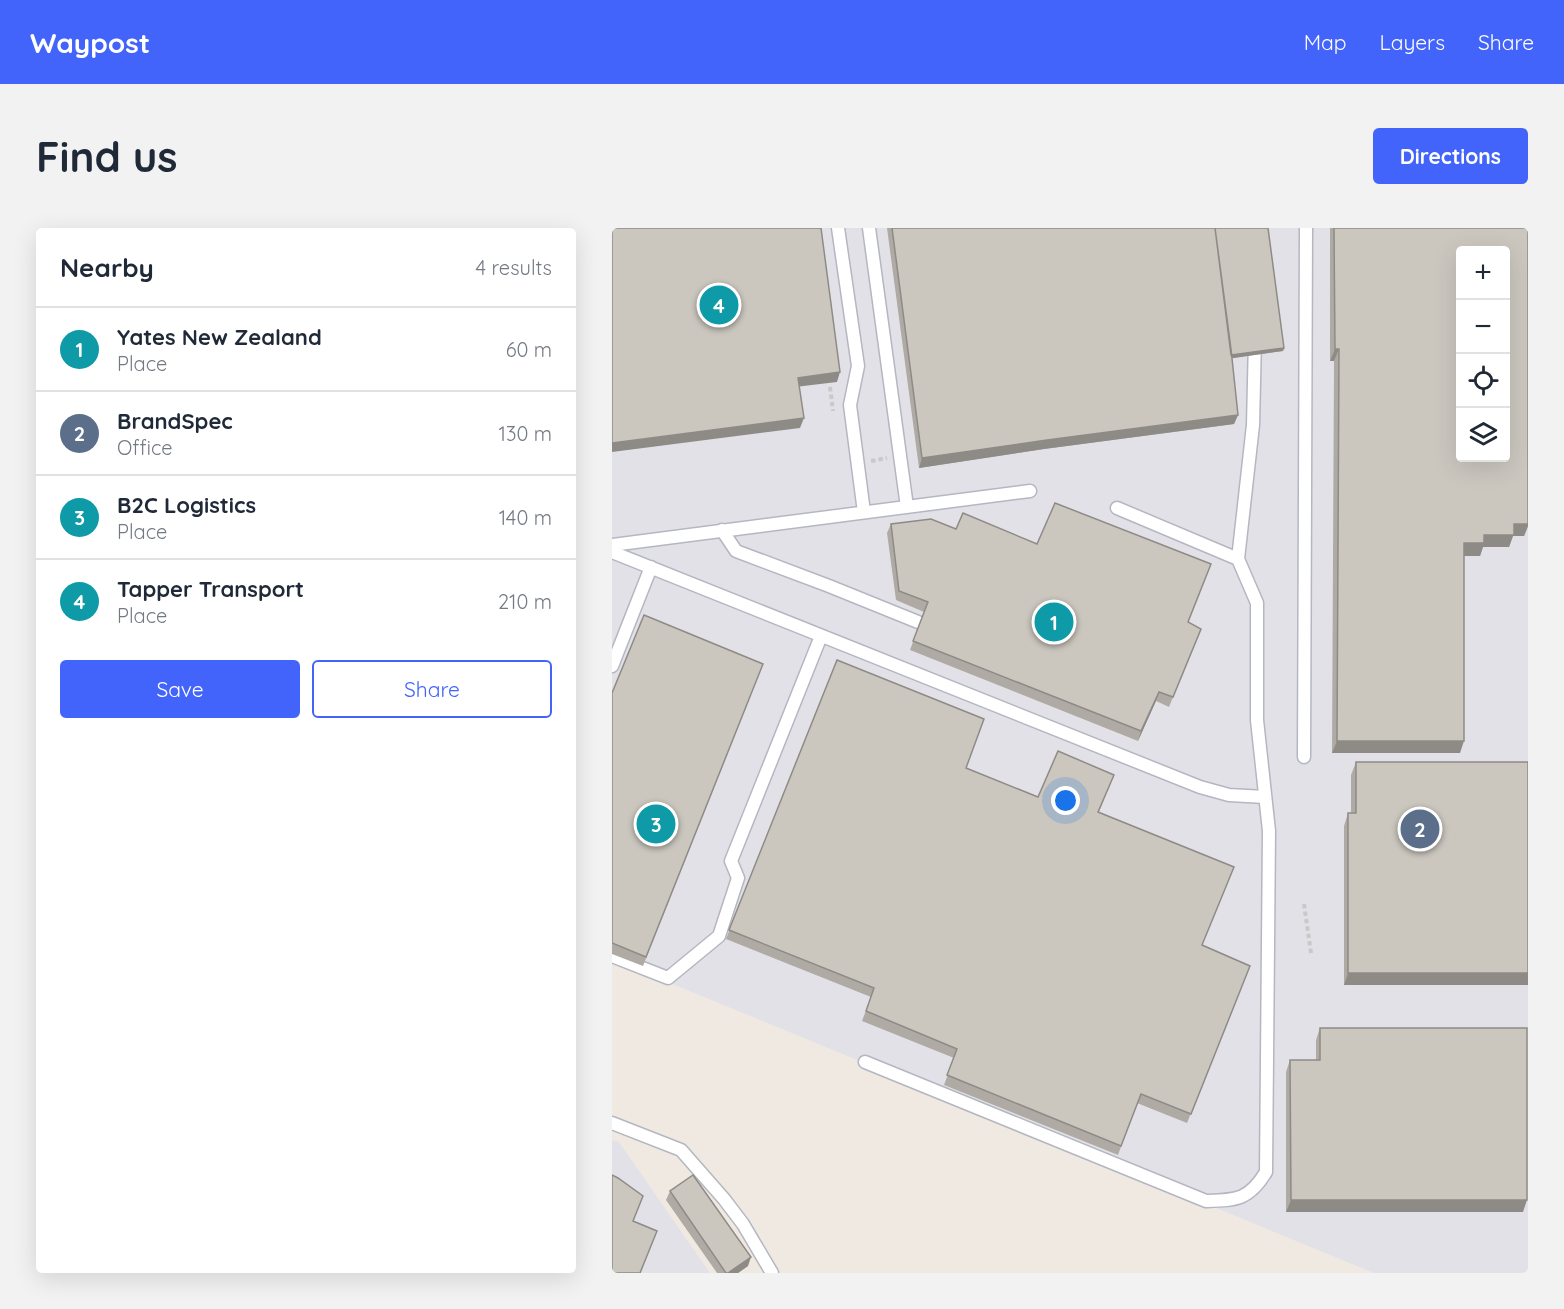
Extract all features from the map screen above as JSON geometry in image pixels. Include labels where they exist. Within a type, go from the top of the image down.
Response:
[{"type":"lane","points":[[838,228],[858,366],[850,405],[864,512]]},
{"type":"lane","points":[[869,228],[907,507]]},
{"type":"lane","points":[[1304,757],[1306,228]]},
{"type":"lane","points":[[865,1062],[1206,1202],[1234,1200],[1246,1196],[1259,1184],[1266,1172],[1269,831],[1257,720],[1257,603],[1238,559],[1253,425],[1255,333]]},
{"type":"lane","points":[[612,544],[1030,491]]},
{"type":"lane","points":[[1117,508],[1238,559]]},
{"type":"lane","points":[[722,531],[736,551],[918,622]]},
{"type":"lane","points":[[612,552],[1200,787],[1229,795],[1265,797]]},
{"type":"lane","points":[[612,666],[651,567]]},
{"type":"lane","points":[[612,956],[668,978],[719,936],[738,878],[731,861],[821,636]]},
{"type":"lane","points":[[612,1124],[681,1150],[743,1224],[772,1273]]},
{"type":"path","points":[[830,387],[835,420]]},
{"type":"path","points":[[1304,904],[1311,954]]},
{"type":"shaded area","points":[[612,228],[1528,228],[1528,1273],[1374,1273],[612,959]]},
{"type":"shaded area","points":[[612,1140],[619,1142],[710,1273],[612,1273]]},
{"type":"building","points":[[612,228],[821,228],[840,372],[798,378],[804,418],[612,443]]},
{"type":"building","points":[[892,228],[1215,228],[1238,415],[922,458]]},
{"type":"building","points":[[1215,228],[1268,228],[1284,348],[1231,355]]},
{"type":"building","points":[[1334,228],[1528,228],[1528,524],[1514,524],[1514,535],[1484,535],[1484,543],[1464,543],[1464,741],[1337,741],[1339,349],[1335,349]]},
{"type":"building","points":[[1055,503],[1211,564],[1188,622],[1201,629],[1173,697],[1159,692],[1141,731],[913,641],[928,602],[899,591],[891,524],[931,519],[956,529],[963,513],[1037,544]]},
{"type":"building","points":[[644,615],[763,664],[646,957],[612,943],[612,693]]},
{"type":"building","points":[[837,660],[984,719],[966,768],[1038,797],[1058,751],[1114,775],[1098,812],[1234,867],[1202,945],[1250,966],[1191,1114],[1141,1094],[1121,1146],[947,1075],[957,1049],[866,1011],[874,988],[729,930]]},
{"type":"building","points":[[1356,762],[1528,762],[1528,973],[1348,973],[1348,813],[1356,813]]},
{"type":"building","points":[[1320,1028],[1527,1028],[1527,1200],[1291,1200],[1290,1060],[1320,1060]]},
{"type":"building","points":[[612,1175],[643,1196],[633,1221],[657,1231],[640,1273],[612,1273]]},
{"type":"building","points":[[693,1175],[751,1257],[728,1273],[670,1191]]},
{"type":"place","name":"Tapper Transport","points":[[719,305]]},
{"type":"place","name":"Yates New Zealand","points":[[1054,622]]},
{"type":"place","name":"B2C Logistics","points":[[656,824]]},
{"type":"place","name":"BrandSpec","points":[[1420,829]]}]
